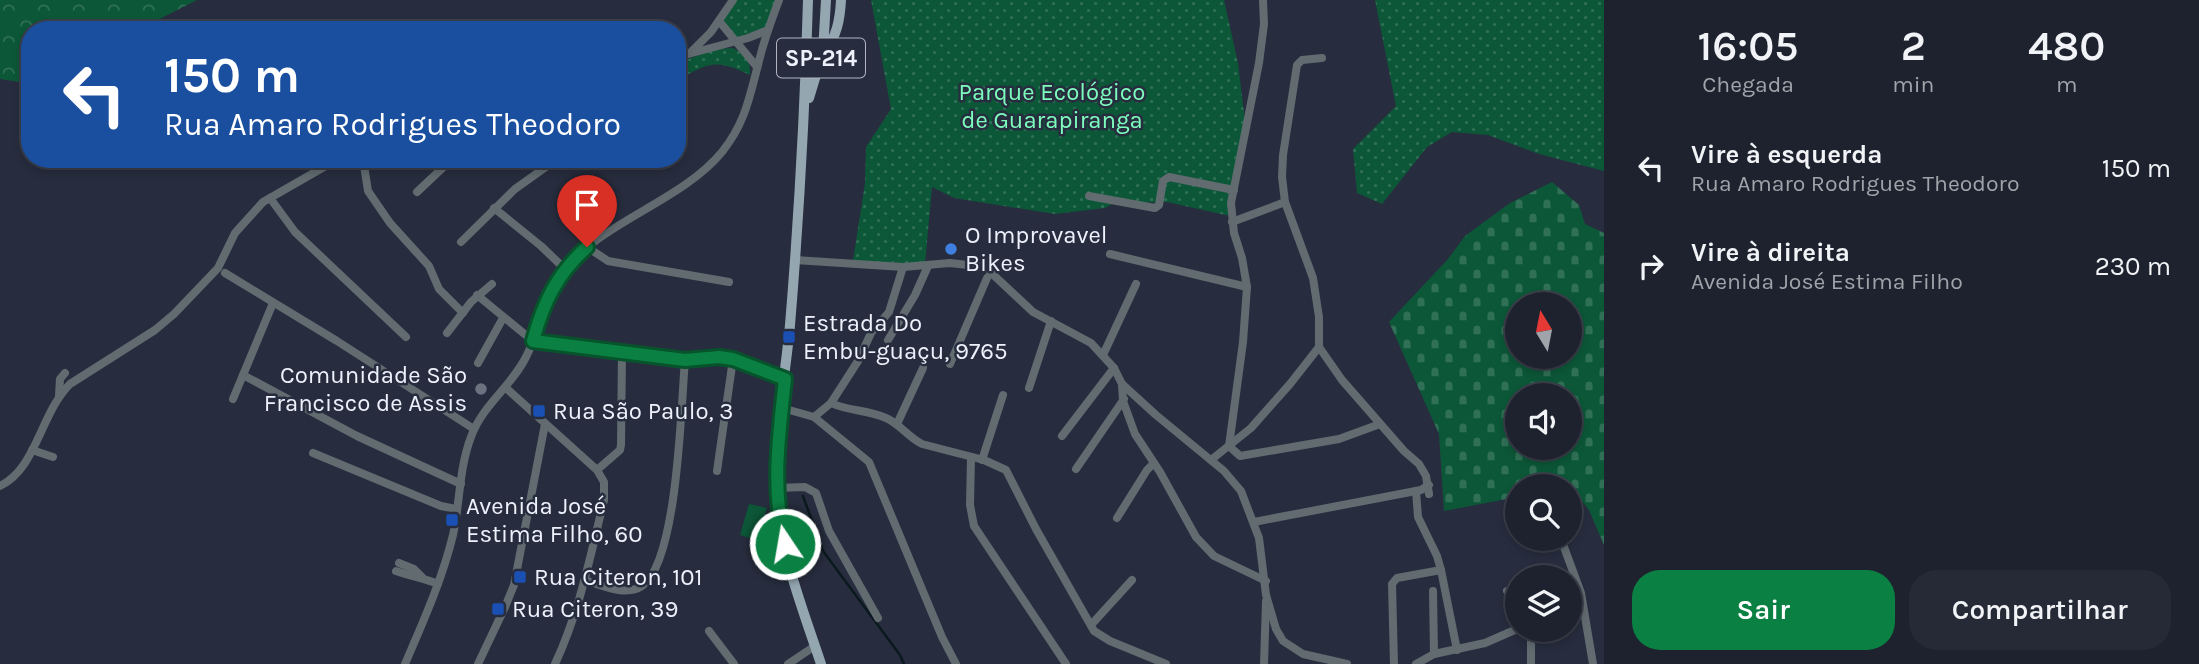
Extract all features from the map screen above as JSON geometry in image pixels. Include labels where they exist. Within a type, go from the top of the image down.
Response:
[{"type":"main road","name":"SP-214","points":[[808,0],[805,115],[795,260],[775,469],[779,521],[790,566],[821,664]]},
{"type":"main road","name":"SP-214","points":[[805,115],[823,52],[826,0]]},
{"type":"main road","points":[[823,52],[834,36],[841,0]]},
{"type":"street","points":[[691,52],[719,21],[733,0]]},
{"type":"street","points":[[405,664],[450,547],[467,448],[474,429],[481,416],[519,371],[533,341],[549,292],[565,269],[587,247],[686,182],[720,154],[743,120],[779,0]]},
{"type":"street","points":[[1229,446],[1243,342],[1247,287],[1232,222],[1234,190],[1262,42],[1263,0]]},
{"type":"street","points":[[719,21],[757,67]]},
{"type":"street","points":[[686,54],[768,30]]},
{"type":"street","points":[[1211,460],[1251,428],[1319,347],[1320,317],[1313,278],[1284,202],[1282,161],[1297,65],[1302,60],[1322,58]]},
{"type":"street","points":[[0,486],[19,473],[59,395],[81,376],[155,330],[174,314],[218,268],[235,233],[246,218],[270,198],[322,168]]},
{"type":"street","points":[[364,168],[368,191],[390,223],[429,266],[439,289],[463,313]]},
{"type":"street","points":[[417,192],[442,168]]},
{"type":"street","points":[[461,242],[515,189],[544,168]]},
{"type":"street","points":[[1090,196],[1155,208],[1159,205],[1163,181],[1169,177],[1234,190]]},
{"type":"street","points":[[270,198],[295,232],[406,337]]},
{"type":"street","points":[[1232,222],[1284,202]]},
{"type":"street","points":[[494,208],[565,269]]},
{"type":"street","points":[[587,247],[608,261],[729,282]]},
{"type":"street","points":[[1110,254],[1247,287]]},
{"type":"street","points":[[795,260],[903,267],[975,264],[1033,312],[1084,339],[1103,355],[1122,384],[1231,477],[1241,491],[1254,522],[1266,581],[1264,664]]},
{"type":"street","points":[[888,341],[915,295],[928,266]]},
{"type":"street","points":[[814,417],[831,403],[872,333],[889,312],[903,267]]},
{"type":"street","points":[[225,274],[337,341],[474,429]]},
{"type":"street","points":[[950,364],[988,274]]},
{"type":"street","points":[[447,333],[477,295],[492,284]]},
{"type":"street","points":[[1103,355],[1136,284]]},
{"type":"street","points":[[477,295],[533,341],[685,360],[719,357],[733,359],[785,379]]},
{"type":"street","points":[[233,399],[273,303]]},
{"type":"street","points":[[478,363],[503,318]]},
{"type":"street","points":[[1029,388],[1052,321]]},
{"type":"street","points":[[1319,347],[1342,380],[1419,464],[1424,490],[1418,517],[1437,556],[1457,650]]},
{"type":"street","points":[[597,470],[620,450],[622,353]]},
{"type":"street","points":[[717,471],[733,359]]},
{"type":"street","points":[[585,580],[627,591],[640,588],[650,580],[667,530],[674,496],[685,360]]},
{"type":"street","points":[[897,424],[923,368]]},
{"type":"street","points":[[1062,436],[1114,368]]},
{"type":"street","points":[[59,395],[59,383],[65,373]]},
{"type":"street","points":[[243,374],[357,436],[461,484]]},
{"type":"street","points":[[1122,384],[1123,401],[1135,434],[1196,537],[1214,556],[1266,581]]},
{"type":"street","points":[[506,388],[597,470],[604,482],[605,492],[585,580],[572,626],[555,664]]},
{"type":"street","points":[[1076,469],[1123,401],[1132,393]]},
{"type":"street","points":[[982,460],[1003,395]]},
{"type":"street","points":[[831,403],[877,414],[897,424],[913,440],[922,444],[982,460],[1008,472],[1036,529],[1099,636],[1166,664]]},
{"type":"street","points":[[782,408],[814,417],[869,462],[913,570],[956,664]]},
{"type":"street","points":[[478,664],[514,585],[545,424]]},
{"type":"street","points":[[1229,446],[1241,456],[1255,455],[1339,439],[1380,424]]},
{"type":"street","points":[[32,450],[53,457]]},
{"type":"street","points":[[313,453],[441,506],[456,509]]},
{"type":"street","points":[[971,457],[970,505],[974,526],[1066,664]]},
{"type":"street","points":[[1117,519],[1154,463]]},
{"type":"street","points":[[776,488],[812,489],[816,493],[829,531],[878,618]]},
{"type":"street","points":[[1254,522],[1424,490]]},
{"type":"street","points":[[1565,551],[1581,593],[1593,664]]},
{"type":"street","points":[[397,567],[438,584]]},
{"type":"street","points":[[1394,664],[1392,584],[1397,578],[1441,570]]},
{"type":"street","points":[[1091,625],[1132,580]]},
{"type":"street","points":[[1433,591],[1434,654]]},
{"type":"street","points":[[1266,595],[1276,629],[1283,641],[1303,654],[1347,664]]},
{"type":"street","points":[[709,631],[734,664]]},
{"type":"street","points":[[1416,664],[1434,654],[1485,643],[1505,634]]},
{"type":"street","points":[[1531,642],[1531,664]]},
{"type":"street","points":[[788,664],[815,646]]},
{"type":"green space","points":[[0,0],[197,0],[156,21],[21,21],[21,82],[0,79]]},
{"type":"green space","points":[[733,0],[779,0],[768,28],[737,40],[719,21]]},
{"type":"green space","name":"Parque Ecológico de Guarapiranga","points":[[871,0],[1224,0],[1238,63],[1245,121],[1230,216],[1167,202],[1114,203],[1105,208],[1055,214],[954,198],[932,187],[925,264],[853,261],[865,183],[866,147],[891,109]]},
{"type":"green space","points":[[1375,0],[1604,0],[1604,171],[1539,154],[1488,135],[1452,132],[1427,147],[1382,204],[1357,193],[1353,149],[1396,106]]},
{"type":"green space","points":[[733,48],[741,53],[749,66],[750,75],[729,66],[714,65],[686,76],[686,60],[716,49]]},
{"type":"green space","points":[[1552,182],[1579,205],[1585,224],[1604,233],[1604,545],[1589,510],[1582,501],[1582,474],[1505,474],[1505,499],[1444,511],[1439,434],[1389,322],[1448,259],[1465,236],[1510,203]]},
{"type":"green space","points":[[749,504],[767,508],[756,540],[740,535]]},
{"type":"waterway","points":[[803,496],[823,551],[904,664]]},
{"type":"place","name":"O Improvavel Bikes","points":[[951,249]]},
{"type":"place","name":"Estrada Do Embu-guaçu, 9765","points":[[789,337]]},
{"type":"place","name":"Comunidade São Francisco de Assis","points":[[481,389]]},
{"type":"place","name":"Rua São Paulo, 3","points":[[539,411]]},
{"type":"place","name":"Avenida José Estima Filho, 60","points":[[452,520]]},
{"type":"place","name":"Rua Citeron, 101","points":[[520,577]]},
{"type":"place","name":"Rua Citeron, 39","points":[[498,609]]},
{"type":"route","points":[[587,247],[567,266],[549,292],[533,341],[685,360],[719,357],[733,359],[785,379],[775,469],[779,521],[785,544]]}]
